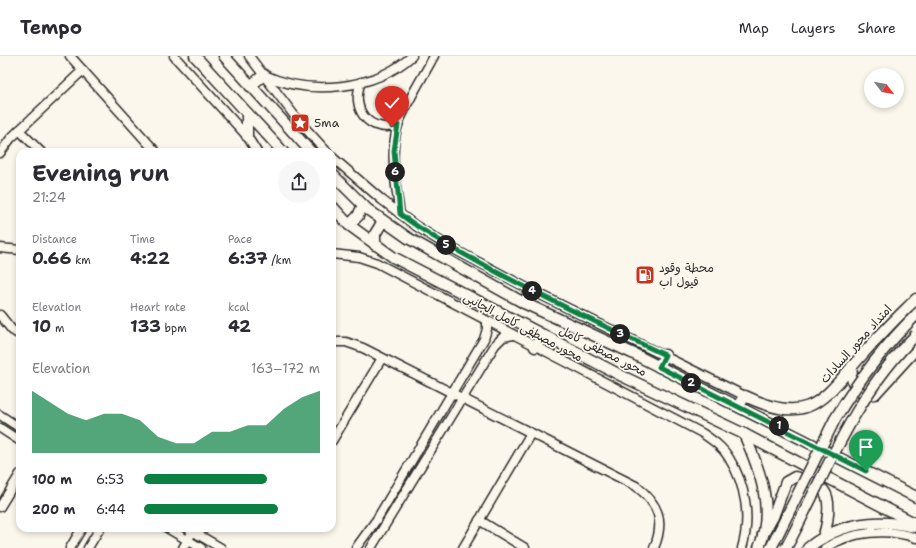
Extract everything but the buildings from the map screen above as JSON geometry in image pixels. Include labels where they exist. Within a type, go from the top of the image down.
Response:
[{"type":"main road","points":[[195,56],[279,148]]},
{"type":"main road","points":[[224,56],[307,148]]},
{"type":"main road","points":[[250,86],[264,75]]},
{"type":"main road","points":[[247,113],[247,136]]},
{"type":"main road","name":"محور مصطفى كامل","points":[[336,178],[363,205],[408,238],[524,303],[738,406],[916,497]]},
{"type":"main road","points":[[349,225],[358,216],[363,205]]},
{"type":"main road","name":"محور مصطفى كامل","points":[[336,210],[349,225],[393,257],[622,376],[744,434],[916,526]]},
{"type":"main road","points":[[375,245],[375,234],[383,221]]},
{"type":"main road","points":[[524,303],[530,290]]},
{"type":"main road","name":"امتداد محور السادات","points":[[745,396],[773,408],[788,409],[803,407],[824,398],[852,366],[916,299]]},
{"type":"main road","points":[[771,548],[843,407],[884,349],[916,315]]},
{"type":"main road","points":[[535,347],[542,335]]},
{"type":"main road","points":[[786,548],[858,408],[891,363],[916,335]]},
{"type":"main road","points":[[852,366],[852,380],[855,387],[865,394],[875,394],[916,349]]},
{"type":"main road","points":[[659,367],[665,355]]},
{"type":"main road","points":[[738,406],[745,396]]},
{"type":"main road","points":[[744,434],[756,461],[764,488],[765,515],[763,534],[759,548]]},
{"type":"main road","points":[[763,534],[773,517],[786,482],[790,478],[795,477],[820,488],[825,493],[828,518],[823,538]]},
{"type":"main road","points":[[808,548],[823,538],[849,526],[868,523],[893,523],[916,526]]},
{"type":"street","points":[[70,56],[152,148]]},
{"type":"street","points":[[174,56],[247,136],[254,148]]},
{"type":"street","points":[[249,56],[297,120],[323,148]]},
{"type":"street","points":[[264,75],[279,82],[306,86],[325,86],[361,82],[385,74],[412,56]]},
{"type":"street","points":[[400,214],[394,151],[398,125],[434,56]]},
{"type":"street","points":[[0,152],[19,130],[83,70]]},
{"type":"street","points":[[361,82],[357,95],[359,108],[362,114],[372,124],[378,126],[385,127],[398,125]]},
{"type":"street","points":[[19,130],[37,148]]},
{"type":"street","points":[[336,161],[363,186],[400,214],[448,246],[530,290],[665,355],[745,396]]},
{"type":"street","points":[[0,248],[16,250]]},
{"type":"street","name":"محور مصطفى كامل الجانبى","points":[[336,254],[360,257],[386,268],[535,347],[695,429],[712,440],[729,458],[742,487],[748,517],[746,534],[742,548]]},
{"type":"street","points":[[0,315],[12,330],[16,332]]},
{"type":"street","points":[[356,548],[377,519],[453,393],[484,339],[487,329],[487,321]]},
{"type":"street","points":[[371,548],[495,345],[503,337],[513,335]]},
{"type":"street","points":[[336,343],[355,345],[630,482],[644,493],[654,505],[660,522],[658,539],[654,548]]},
{"type":"street","points":[[336,434],[382,358]]},
{"type":"street","points":[[0,415],[16,425]]},
{"type":"street","points":[[0,428],[16,438]]},
{"type":"street","points":[[463,548],[531,433]]},
{"type":"street","points":[[0,507],[16,481]]},
{"type":"street","points":[[479,520],[525,548]]},
{"type":"street","points":[[70,548],[80,532]]},
{"type":"street","points":[[88,548],[98,532]]},
{"type":"street","points":[[174,532],[201,548]]},
{"type":"street","points":[[183,548],[191,532]]},
{"type":"street","points":[[197,532],[221,548]]},
{"type":"street","points":[[826,548],[843,539],[871,533],[903,534],[916,538]]},
{"type":"place","name":"5ma","points":[[300,123]]},
{"type":"place","name":"محطة وقود فيول اب","points":[[645,275]]},
{"type":"route","points":[[392,127],[398,125],[395,139],[394,162],[400,214],[416,226],[448,246],[530,290],[665,355],[659,367],[866,471]]}]
